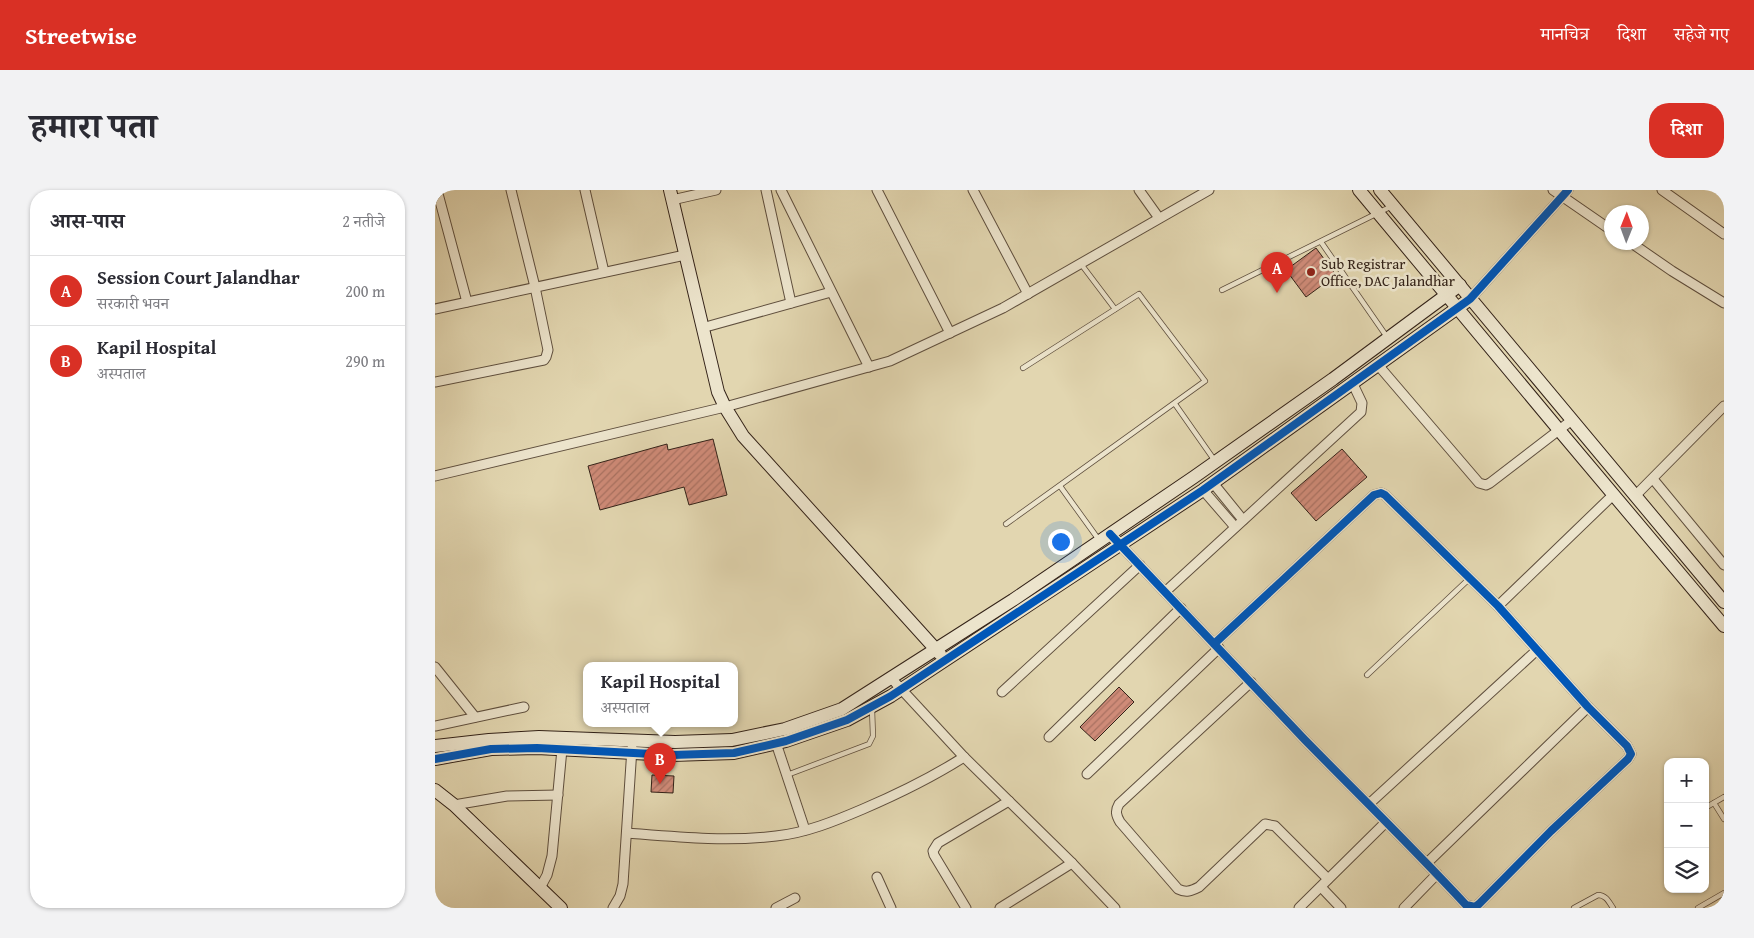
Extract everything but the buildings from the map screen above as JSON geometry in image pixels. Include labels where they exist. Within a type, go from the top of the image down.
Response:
[{"type":"street","points":[[437,190],[467,302]]},
{"type":"street","points":[[435,382],[544,360],[547,357],[548,350],[535,287],[511,190]]},
{"type":"street","points":[[585,190],[604,272]]},
{"type":"street","points":[[716,190],[671,195],[718,392],[725,407],[743,436],[946,660]]},
{"type":"street","points":[[766,190],[791,303]]},
{"type":"street","points":[[781,190],[869,367]]},
{"type":"street","points":[[877,190],[949,333]]},
{"type":"street","points":[[973,190],[1028,294]]},
{"type":"street","points":[[1139,190],[1159,218]]},
{"type":"street","points":[[436,474],[725,407],[890,362],[1003,308],[1209,190]]},
{"type":"street","points":[[1359,190],[1724,626]]},
{"type":"street","points":[[1380,190],[1724,602]]},
{"type":"street","points":[[1553,190],[1565,193],[1604,224]]},
{"type":"street","points":[[1662,190],[1724,234]]},
{"type":"street","points":[[435,746],[539,737],[632,747],[672,755],[734,753],[776,743],[847,720],[902,689],[1208,486],[1470,299],[1565,193]]},
{"type":"street","points":[[1642,250],[1724,303]]},
{"type":"street","points":[[435,309],[685,255]]},
{"type":"street","points":[[435,759],[491,749],[632,747],[675,742],[733,740],[785,729],[842,709],[1013,600],[1216,462],[1460,285]]},
{"type":"street","points":[[702,328],[831,292]]},
{"type":"street","points":[[1378,365],[1479,483],[1486,485],[1572,420]]},
{"type":"street","points":[[1165,592],[1361,412],[1362,403],[1353,384]]},
{"type":"street","points":[[1300,402],[1308,414]]},
{"type":"street","points":[[1635,496],[1724,406]]},
{"type":"street","points":[[1653,478],[1724,565]]},
{"type":"street","points":[[1208,486],[1243,520]]},
{"type":"street","points":[[1208,486],[1235,527]]},
{"type":"street","points":[[1087,774],[1216,646],[1376,494],[1385,495],[1498,606],[1588,706],[1627,746],[1631,754],[1475,907],[1467,905],[1216,646],[1120,545],[1105,537]]},
{"type":"street","points":[[1498,606],[1613,495]]},
{"type":"street","points":[[1002,692],[1139,565]]},
{"type":"street","points":[[1049,737],[1181,608]]},
{"type":"street","points":[[1369,804],[1537,650]]},
{"type":"street","points":[[435,667],[475,717]]},
{"type":"street","points":[[891,678],[964,757],[1072,863],[1109,906]]},
{"type":"street","points":[[1251,682],[1119,804],[1116,815],[1178,889],[1183,891],[1189,892],[1199,887],[1265,824],[1275,826],[1328,879]]},
{"type":"street","points":[[1427,863],[1588,706]]},
{"type":"street","points":[[435,726],[524,707]]},
{"type":"street","points":[[776,743],[805,830]]},
{"type":"street","points":[[613,908],[620,896],[623,884],[632,747]]},
{"type":"street","points":[[539,888],[547,875],[552,856],[562,749]]},
{"type":"street","points":[[627,834],[733,839],[777,836],[805,830],[837,820],[901,793],[964,757]]},
{"type":"street","points":[[435,790],[454,805],[561,908]]},
{"type":"street","points":[[454,805],[507,796],[558,795]]},
{"type":"street","points":[[966,908],[934,855],[935,847],[938,843],[1009,802]]},
{"type":"street","points":[[1299,908],[1386,822]]},
{"type":"street","points":[[1000,908],[1072,863]]},
{"type":"street","points":[[1404,908],[1437,874]]},
{"type":"street","points":[[877,877],[891,908]]},
{"type":"street","points":[[1321,887],[1341,908]]},
{"type":"street","points":[[776,908],[795,898]]},
{"type":"lane","points":[[1222,290],[1393,205]]},
{"type":"lane","points":[[1321,242],[1388,338]]},
{"type":"lane","points":[[1080,264],[1115,309]]},
{"type":"lane","points":[[1006,524],[1205,381],[1139,294],[1023,368]]},
{"type":"lane","points":[[1175,404],[1216,462]]},
{"type":"lane","points":[[1060,486],[1105,537]]},
{"type":"lane","points":[[1367,675],[1470,578]]},
{"type":"lane","points":[[787,776],[869,744],[873,736],[872,706]]},
{"type":"lane","points":[[1709,806],[1724,797]]},
{"type":"lane","points":[[1715,803],[1724,819]]},
{"type":"lane","points":[[1698,908],[1724,893]]},
{"type":"lane","points":[[1574,908],[1598,895],[1603,895],[1613,908]]},
{"type":"cycle path","points":[[435,759],[491,749],[537,748],[672,755],[734,753],[786,741],[847,720],[891,696],[1203,490],[1470,299],[1568,190]]},
{"type":"cycle path","points":[[1110,534],[1232,663],[1305,740],[1466,905],[1475,907],[1479,904],[1631,754],[1627,746],[1588,707],[1498,606],[1381,493],[1374,495],[1214,644]]},
{"type":"place","name":"Sub Registrar Office, DAC Jalandhar","points":[[1311,272]]},
{"type":"place","name":"Session Court Jalandhar","points":[[1277,293]]},
{"type":"place","name":"Kapil Hospital","points":[[660,784]]}]
